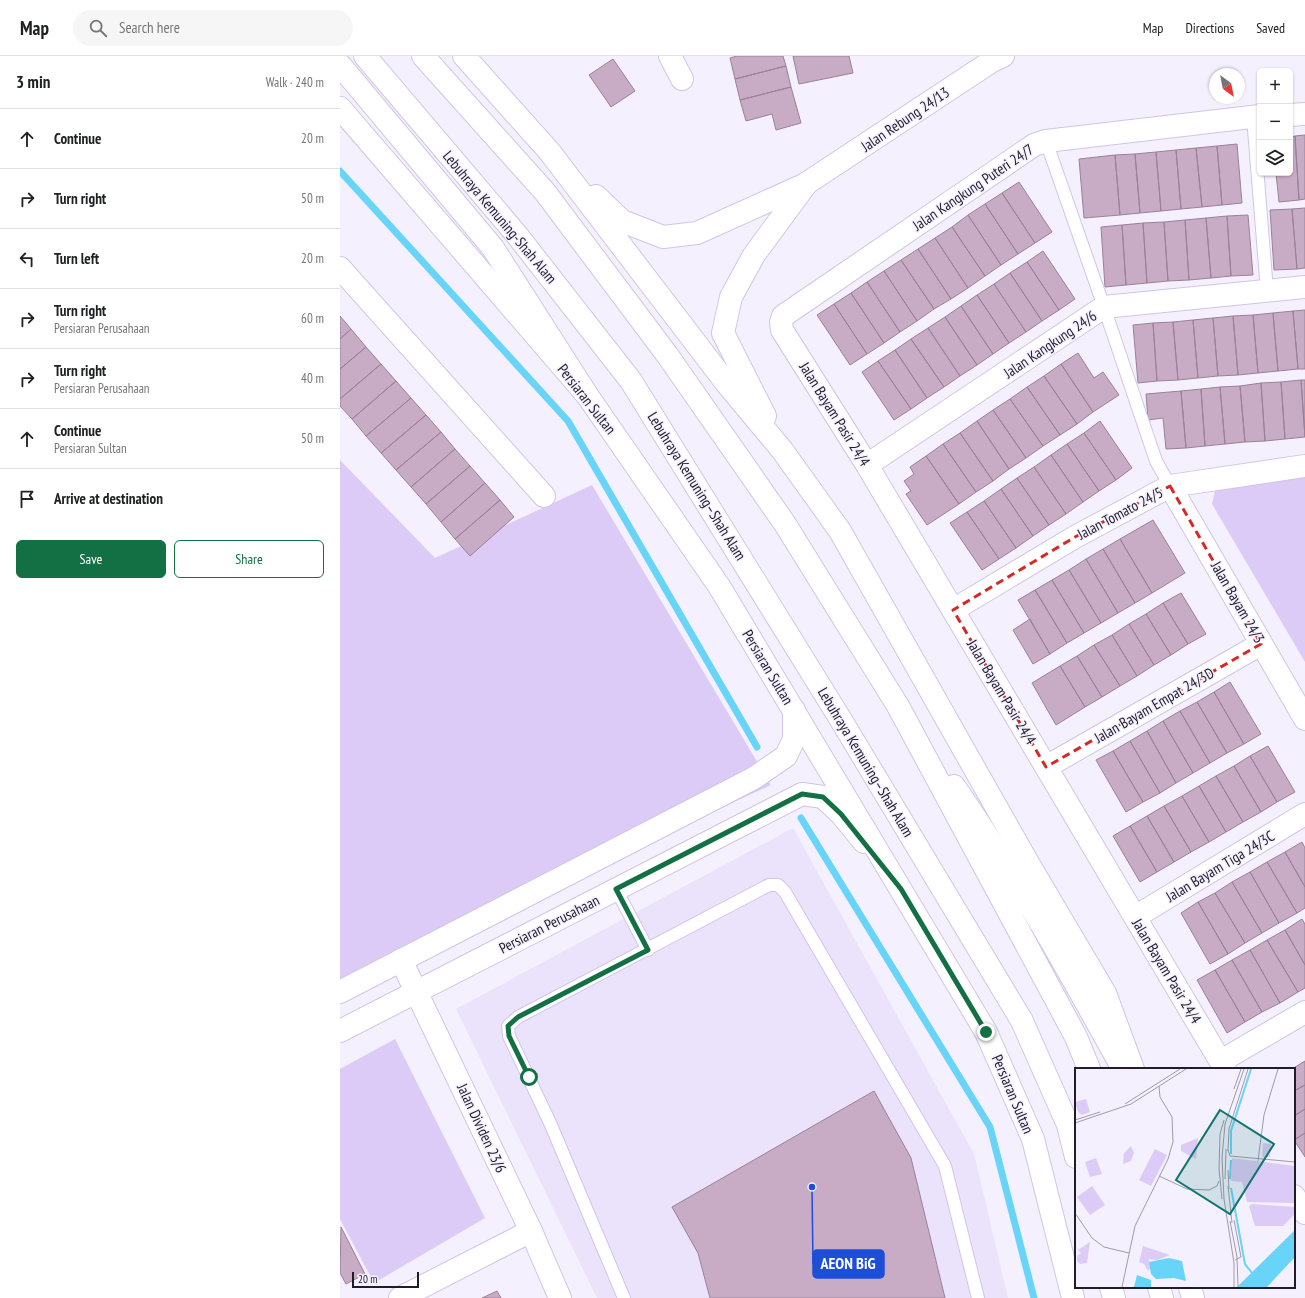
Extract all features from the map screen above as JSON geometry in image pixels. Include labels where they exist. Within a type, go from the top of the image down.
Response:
[{"type":"main road","name":"Lebuhraya Kemuning-Shah Alam","points":[[365,56],[517,234],[632,381]]},
{"type":"main road","points":[[423,56],[545,192],[668,356],[785,524],[898,706],[974,816],[1082,994],[1121,1068]]},
{"type":"main road","points":[[464,56],[549,151],[622,221],[663,237],[697,233],[807,183]]},
{"type":"main road","points":[[670,56],[682,79]]},
{"type":"main road","name":"Jalan Rebung 24/13","points":[[807,183],[992,61],[1003,56]]},
{"type":"main road","points":[[340,65],[493,248],[587,395]]},
{"type":"main road","name":"Persiaran Sultan","points":[[340,108],[587,395],[719,586],[986,1032],[1033,1139],[1074,1298]]},
{"type":"main road","points":[[1293,115],[1305,114]]},
{"type":"main road","name":"Jalan Kangkung Puteri 24/7","points":[[783,316],[1034,145],[1046,141],[1256,116]]},
{"type":"main road","points":[[549,151],[727,384],[782,450],[840,531],[1028,863],[1105,993],[1133,1068]]},
{"type":"main road","points":[[782,450],[723,333],[731,297],[750,262],[807,183]]},
{"type":"main road","points":[[340,268],[544,496]]},
{"type":"main road","name":"Jalan Kangkung 24/6","points":[[868,466],[1104,307],[1305,287]]},
{"type":"main road","name":"Jalan Bayam Pasir 24/4","points":[[783,316],[781,322],[782,330],[868,466],[1223,1065]]},
{"type":"main road","name":"Lebuhraya Kemuning–Shah Alam","points":[[632,381],[868,764],[1022,1021],[1068,1125],[1075,1152]]},
{"type":"main road","name":"Jalan Tomato 24/5","points":[[954,610],[1075,537],[1170,486],[1305,466]]},
{"type":"main road","name":"Jalan Bayam 24/3","points":[[1170,486],[1305,719]]},
{"type":"main road","name":"Jalan Bayam Empat 24/3D","points":[[1046,767],[1261,644]]},
{"type":"main road","points":[[898,706],[1076,1037],[1089,1068]]},
{"type":"main road","points":[[340,992],[754,778],[786,756],[794,739],[794,710]]},
{"type":"main road","name":"Persiaran Perusahaan","points":[[340,1031],[802,794],[823,797],[841,814],[901,889]]},
{"type":"main road","name":"Jalan Bayam Tiga 24/3C","points":[[1135,917],[1305,814]]},
{"type":"main road","name":"Jalan Dividen 23/6","points":[[401,960],[531,1231],[560,1298]]},
{"type":"main road","points":[[1223,1065],[1304,1015]]},
{"type":"main road","points":[[1295,1198],[1305,1213]]},
{"type":"main road","points":[[400,1298],[531,1231]]},
{"type":"main road","points":[[1111,1288],[1114,1298]]},
{"type":"main road","points":[[1159,1288],[1162,1298]]},
{"type":"main road","points":[[1190,1288],[1193,1298]]},
{"type":"lane","points":[[1256,116],[1267,291]]},
{"type":"lane","points":[[1046,141],[1156,461],[1170,486]]},
{"type":"lane","points":[[624,1298],[551,1125],[509,1036],[508,1026],[518,1017],[648,950],[769,885],[778,885],[785,892],[945,1166],[978,1298]]},
{"type":"lane","points":[[616,889],[648,950]]},
{"type":"highlighted area","points":[[1170,486],[1261,644],[1046,767],[953,610],[1075,537]]},
{"type":"shaded area","points":[[340,460],[435,558],[592,485],[771,785],[340,983]]},
{"type":"shaded area","points":[[1305,473],[1305,662],[1212,504],[1215,490]]},
{"type":"shaded area","points":[[793,828],[974,1154],[1008,1298],[597,1298],[456,1009]]},
{"type":"shaded area","points":[[395,1039],[485,1218],[374,1283],[340,1219],[340,1069]]},
{"type":"building","points":[[737,56],[783,56],[786,66],[735,79],[730,58]]},
{"type":"building","points":[[793,56],[849,56],[853,73],[799,84]]},
{"type":"building","points":[[613,59],[635,91],[611,107],[589,75]]},
{"type":"building","points":[[786,66],[791,87],[740,100],[735,79]]},
{"type":"building","points":[[791,87],[801,123],[776,130],[772,114],[746,121],[740,100]]},
{"type":"building","points":[[1305,135],[1305,199],[1299,200],[1295,136]]},
{"type":"building","points":[[1293,136],[1295,136],[1299,200],[1279,202],[1276,176],[1293,176]]},
{"type":"building","points":[[1237,144],[1242,203],[1222,205],[1217,146]]},
{"type":"building","points":[[1217,146],[1222,205],[1202,207],[1196,148]]},
{"type":"building","points":[[1196,148],[1202,207],[1181,209],[1176,150]]},
{"type":"building","points":[[1176,150],[1181,209],[1161,211],[1156,152]]},
{"type":"building","points":[[1156,152],[1161,211],[1140,213],[1135,154]]},
{"type":"building","points":[[1135,154],[1140,213],[1120,215],[1115,155]]},
{"type":"building","points":[[1115,155],[1120,215],[1084,218],[1079,159]]},
{"type":"building","points":[[1019,182],[1052,232],[1035,243],[1002,193]]},
{"type":"building","points":[[1002,193],[1035,243],[1018,254],[985,204]]},
{"type":"building","points":[[985,204],[1018,254],[1001,265],[968,215]]},
{"type":"building","points":[[1305,208],[1305,268],[1297,269],[1292,209]]},
{"type":"building","points":[[1292,209],[1297,269],[1274,270],[1270,210]]},
{"type":"building","points":[[968,215],[1001,265],[985,276],[952,227]]},
{"type":"building","points":[[1248,215],[1253,275],[1231,276],[1227,216]]},
{"type":"building","points":[[1227,216],[1231,276],[1211,278],[1206,218]]},
{"type":"building","points":[[1206,218],[1211,278],[1189,280],[1185,220]]},
{"type":"building","points":[[1185,220],[1189,280],[1168,281],[1164,222]]},
{"type":"building","points":[[1164,222],[1168,281],[1147,283],[1143,223]]},
{"type":"building","points":[[1143,223],[1147,283],[1126,285],[1122,225]]},
{"type":"building","points":[[1122,225],[1126,285],[1105,287],[1101,227]]},
{"type":"building","points":[[952,227],[985,276],[968,288],[935,238]]},
{"type":"building","points":[[935,238],[968,288],[951,299],[918,249]]},
{"type":"building","points":[[918,249],[951,299],[934,309],[901,260]]},
{"type":"building","points":[[1043,251],[1075,299],[1059,310],[1027,262]]},
{"type":"building","points":[[901,260],[934,309],[917,321],[884,271]]},
{"type":"building","points":[[1027,262],[1059,310],[1042,321],[1010,273]]},
{"type":"building","points":[[884,271],[917,321],[900,332],[867,282]]},
{"type":"building","points":[[1010,273],[1042,321],[1026,332],[994,284]]},
{"type":"building","points":[[867,282],[900,332],[884,343],[851,293]]},
{"type":"building","points":[[994,284],[1026,332],[1009,343],[977,295]]},
{"type":"building","points":[[851,293],[884,343],[867,354],[834,304]]},
{"type":"building","points":[[977,295],[1009,343],[993,354],[961,306]]},
{"type":"building","points":[[834,304],[867,354],[850,365],[817,315]]},
{"type":"building","points":[[961,306],[993,354],[977,365],[945,317]]},
{"type":"building","points":[[1305,310],[1305,369],[1298,369],[1293,311]]},
{"type":"building","points":[[1293,311],[1298,369],[1278,371],[1273,313]]},
{"type":"building","points":[[1273,313],[1278,371],[1258,373],[1253,315]]},
{"type":"building","points":[[1253,315],[1258,373],[1238,375],[1233,316]]},
{"type":"building","points":[[340,316],[351,329],[340,339]]},
{"type":"building","points":[[1233,316],[1238,375],[1218,376],[1213,318]]},
{"type":"building","points":[[945,317],[977,365],[960,376],[928,328]]},
{"type":"building","points":[[1213,318],[1218,376],[1198,378],[1193,320]]},
{"type":"building","points":[[1193,320],[1198,378],[1178,380],[1173,322]]},
{"type":"building","points":[[1173,322],[1178,380],[1157,381],[1153,323]]},
{"type":"building","points":[[1153,323],[1157,381],[1138,383],[1133,325]]},
{"type":"building","points":[[928,328],[960,376],[944,387],[911,339]]},
{"type":"building","points":[[351,329],[366,347],[340,369],[340,339]]},
{"type":"building","points":[[911,339],[944,387],[927,398],[895,350]]},
{"type":"building","points":[[366,347],[381,364],[340,399],[340,369]]},
{"type":"building","points":[[895,350],[927,398],[911,409],[878,361]]},
{"type":"building","points":[[1078,353],[1094,378],[1103,372],[1119,395],[1093,412],[1061,364]]},
{"type":"building","points":[[878,361],[911,409],[894,420],[862,372]]},
{"type":"building","points":[[381,364],[396,381],[352,419],[340,406],[340,399]]},
{"type":"building","points":[[1061,364],[1093,412],[1077,424],[1044,376]]},
{"type":"building","points":[[1044,376],[1077,424],[1060,435],[1027,387]]},
{"type":"building","points":[[1301,380],[1305,380],[1305,437]]},
{"type":"building","points":[[1301,380],[1305,437],[1285,439],[1281,382]]},
{"type":"building","points":[[396,381],[411,398],[366,436],[352,419]]},
{"type":"building","points":[[1281,382],[1285,439],[1265,441],[1261,383]]},
{"type":"building","points":[[1261,383],[1265,441],[1245,442],[1240,386]]},
{"type":"building","points":[[1240,386],[1245,442],[1225,444],[1220,387]]},
{"type":"building","points":[[1027,387],[1060,435],[1043,446],[1010,399]]},
{"type":"building","points":[[1220,387],[1225,444],[1205,446],[1201,389]]},
{"type":"building","points":[[1201,389],[1205,446],[1186,448],[1181,391]]},
{"type":"building","points":[[1181,391],[1186,448],[1166,449],[1163,418],[1148,420],[1146,394]]},
{"type":"building","points":[[411,398],[426,415],[381,453],[366,436]]},
{"type":"building","points":[[1010,399],[1043,446],[1026,458],[993,410]]},
{"type":"building","points":[[993,410],[1026,458],[1009,469],[977,421]]},
{"type":"building","points":[[426,415],[441,432],[396,470],[381,453]]},
{"type":"building","points":[[977,421],[1009,469],[993,481],[960,433]]},
{"type":"building","points":[[1100,421],[1132,468],[1116,480],[1084,433]]},
{"type":"building","points":[[441,432],[455,449],[411,487],[396,470]]},
{"type":"building","points":[[960,433],[993,481],[976,492],[943,444]]},
{"type":"building","points":[[1084,433],[1116,480],[1099,491],[1067,444]]},
{"type":"building","points":[[943,444],[976,492],[959,504],[926,456]]},
{"type":"building","points":[[1067,444],[1099,491],[1083,502],[1051,455]]},
{"type":"building","points":[[455,449],[470,466],[426,504],[411,487]]},
{"type":"building","points":[[1051,455],[1083,502],[1066,514],[1034,467]]},
{"type":"building","points":[[926,456],[959,504],[927,525],[906,494],[911,491],[904,481],[914,474],[910,467]]},
{"type":"building","points":[[470,466],[485,483],[441,522],[426,504]]},
{"type":"building","points":[[1034,467],[1066,514],[1049,525],[1017,478]]},
{"type":"building","points":[[1017,478],[1049,525],[1033,536],[1001,489]]},
{"type":"building","points":[[485,483],[500,500],[455,539],[441,522]]},
{"type":"building","points":[[1001,489],[1033,536],[1016,548],[984,501]]},
{"type":"building","points":[[500,500],[514,517],[470,556],[455,539]]},
{"type":"building","points":[[984,501],[1016,548],[999,559],[967,512]]},
{"type":"building","points":[[967,512],[999,559],[982,570],[950,523]]},
{"type":"building","points":[[1153,520],[1185,573],[1152,593],[1120,539]]},
{"type":"building","points":[[1120,539],[1152,593],[1135,603],[1103,549]]},
{"type":"building","points":[[1103,549],[1135,603],[1118,613],[1086,559]]},
{"type":"building","points":[[1086,559],[1118,613],[1101,623],[1069,570]]},
{"type":"building","points":[[1069,570],[1101,623],[1084,633],[1052,580]]},
{"type":"building","points":[[1052,580],[1084,633],[1067,643],[1035,590]]},
{"type":"building","points":[[1035,590],[1067,643],[1050,654],[1018,600]]},
{"type":"building","points":[[1181,593],[1206,634],[1188,644],[1163,603]]},
{"type":"building","points":[[1163,603],[1188,644],[1171,655],[1146,614]]},
{"type":"building","points":[[1146,614],[1171,655],[1154,665],[1129,624]]},
{"type":"building","points":[[1030,619],[1050,654],[1033,664],[1013,630]]},
{"type":"building","points":[[1129,624],[1154,665],[1137,676],[1112,635]]},
{"type":"building","points":[[1112,635],[1137,676],[1120,686],[1094,645]]},
{"type":"building","points":[[1094,645],[1120,686],[1102,697],[1077,656]]},
{"type":"building","points":[[1077,656],[1102,697],[1085,707],[1060,666]]},
{"type":"building","points":[[1060,666],[1085,707],[1056,725],[1032,683]]},
{"type":"building","points":[[1230,682],[1261,734],[1244,744],[1214,692]]},
{"type":"building","points":[[1214,692],[1244,744],[1227,753],[1197,702]]},
{"type":"building","points":[[1197,702],[1227,753],[1210,763],[1180,711]]},
{"type":"building","points":[[1180,711],[1210,763],[1193,773],[1163,721]]},
{"type":"building","points":[[1163,721],[1193,773],[1176,783],[1147,731]]},
{"type":"building","points":[[1147,731],[1176,783],[1160,793],[1130,741]]},
{"type":"building","points":[[1130,741],[1160,793],[1143,802],[1113,751]]},
{"type":"building","points":[[1268,746],[1295,792],[1277,802],[1250,756]]},
{"type":"building","points":[[1113,751],[1143,802],[1126,812],[1096,760]]},
{"type":"building","points":[[1250,756],[1277,802],[1261,812],[1234,766]]},
{"type":"building","points":[[1234,766],[1261,812],[1243,822],[1216,776]]},
{"type":"building","points":[[1216,776],[1243,822],[1226,832],[1199,786]]},
{"type":"building","points":[[1199,786],[1226,832],[1209,842],[1182,796]]},
{"type":"building","points":[[1182,796],[1209,842],[1191,852],[1164,806]]},
{"type":"building","points":[[1164,806],[1191,852],[1174,862],[1147,816]]},
{"type":"building","points":[[1147,816],[1174,862],[1157,872],[1130,826]]},
{"type":"building","points":[[1130,826],[1157,872],[1140,882],[1113,836]]},
{"type":"building","points":[[1302,842],[1305,848],[1305,887],[1285,852]]},
{"type":"building","points":[[1285,852],[1305,887],[1305,908],[1297,913],[1267,862]]},
{"type":"building","points":[[1267,862],[1297,913],[1279,923],[1250,872]]},
{"type":"building","points":[[1250,872],[1279,923],[1262,933],[1232,882]]},
{"type":"building","points":[[1232,882],[1262,933],[1245,943],[1215,893]]},
{"type":"building","points":[[1215,893],[1245,943],[1228,954],[1198,902]]},
{"type":"building","points":[[1198,902],[1228,954],[1210,964],[1181,913]]},
{"type":"building","points":[[1302,919],[1305,924],[1305,965],[1285,930]]},
{"type":"building","points":[[1285,930],[1305,965],[1305,988],[1298,992],[1267,940]]},
{"type":"building","points":[[1267,940],[1298,992],[1280,1003],[1250,950]]},
{"type":"building","points":[[1250,950],[1280,1003],[1262,1012],[1232,960]]},
{"type":"building","points":[[1232,960],[1262,1012],[1245,1022],[1215,970]]},
{"type":"building","points":[[1215,970],[1245,1022],[1227,1033],[1197,980]]},
{"type":"building","points":[[1305,1061],[1305,1085],[1295,1090],[1295,1068],[1294,1068]]},
{"type":"building","points":[[1305,1085],[1305,1109],[1295,1115],[1295,1090]]},
{"type":"building","points":[[874,1091],[911,1158],[945,1298],[710,1298],[698,1253],[672,1207]]},
{"type":"building","points":[[1305,1109],[1305,1133],[1295,1139],[1295,1115]]},
{"type":"building","points":[[1305,1133],[1305,1157],[1295,1142],[1295,1139]]},
{"type":"building","points":[[341,1227],[365,1274],[346,1284],[340,1273]]},
{"type":"building","points":[[497,1291],[501,1298],[482,1298]]},
{"type":"waterway","points":[[340,171],[568,421],[757,747]]},
{"type":"waterway","points":[[801,818],[990,1127],[1034,1298]]},
{"type":"place","name":"AEON BiG","points":[[812,1187]]},
{"type":"route","points":[[529,1077],[509,1036],[508,1026],[518,1017],[648,950],[616,889],[802,794],[823,797],[841,814],[901,889],[986,1032]]}]
